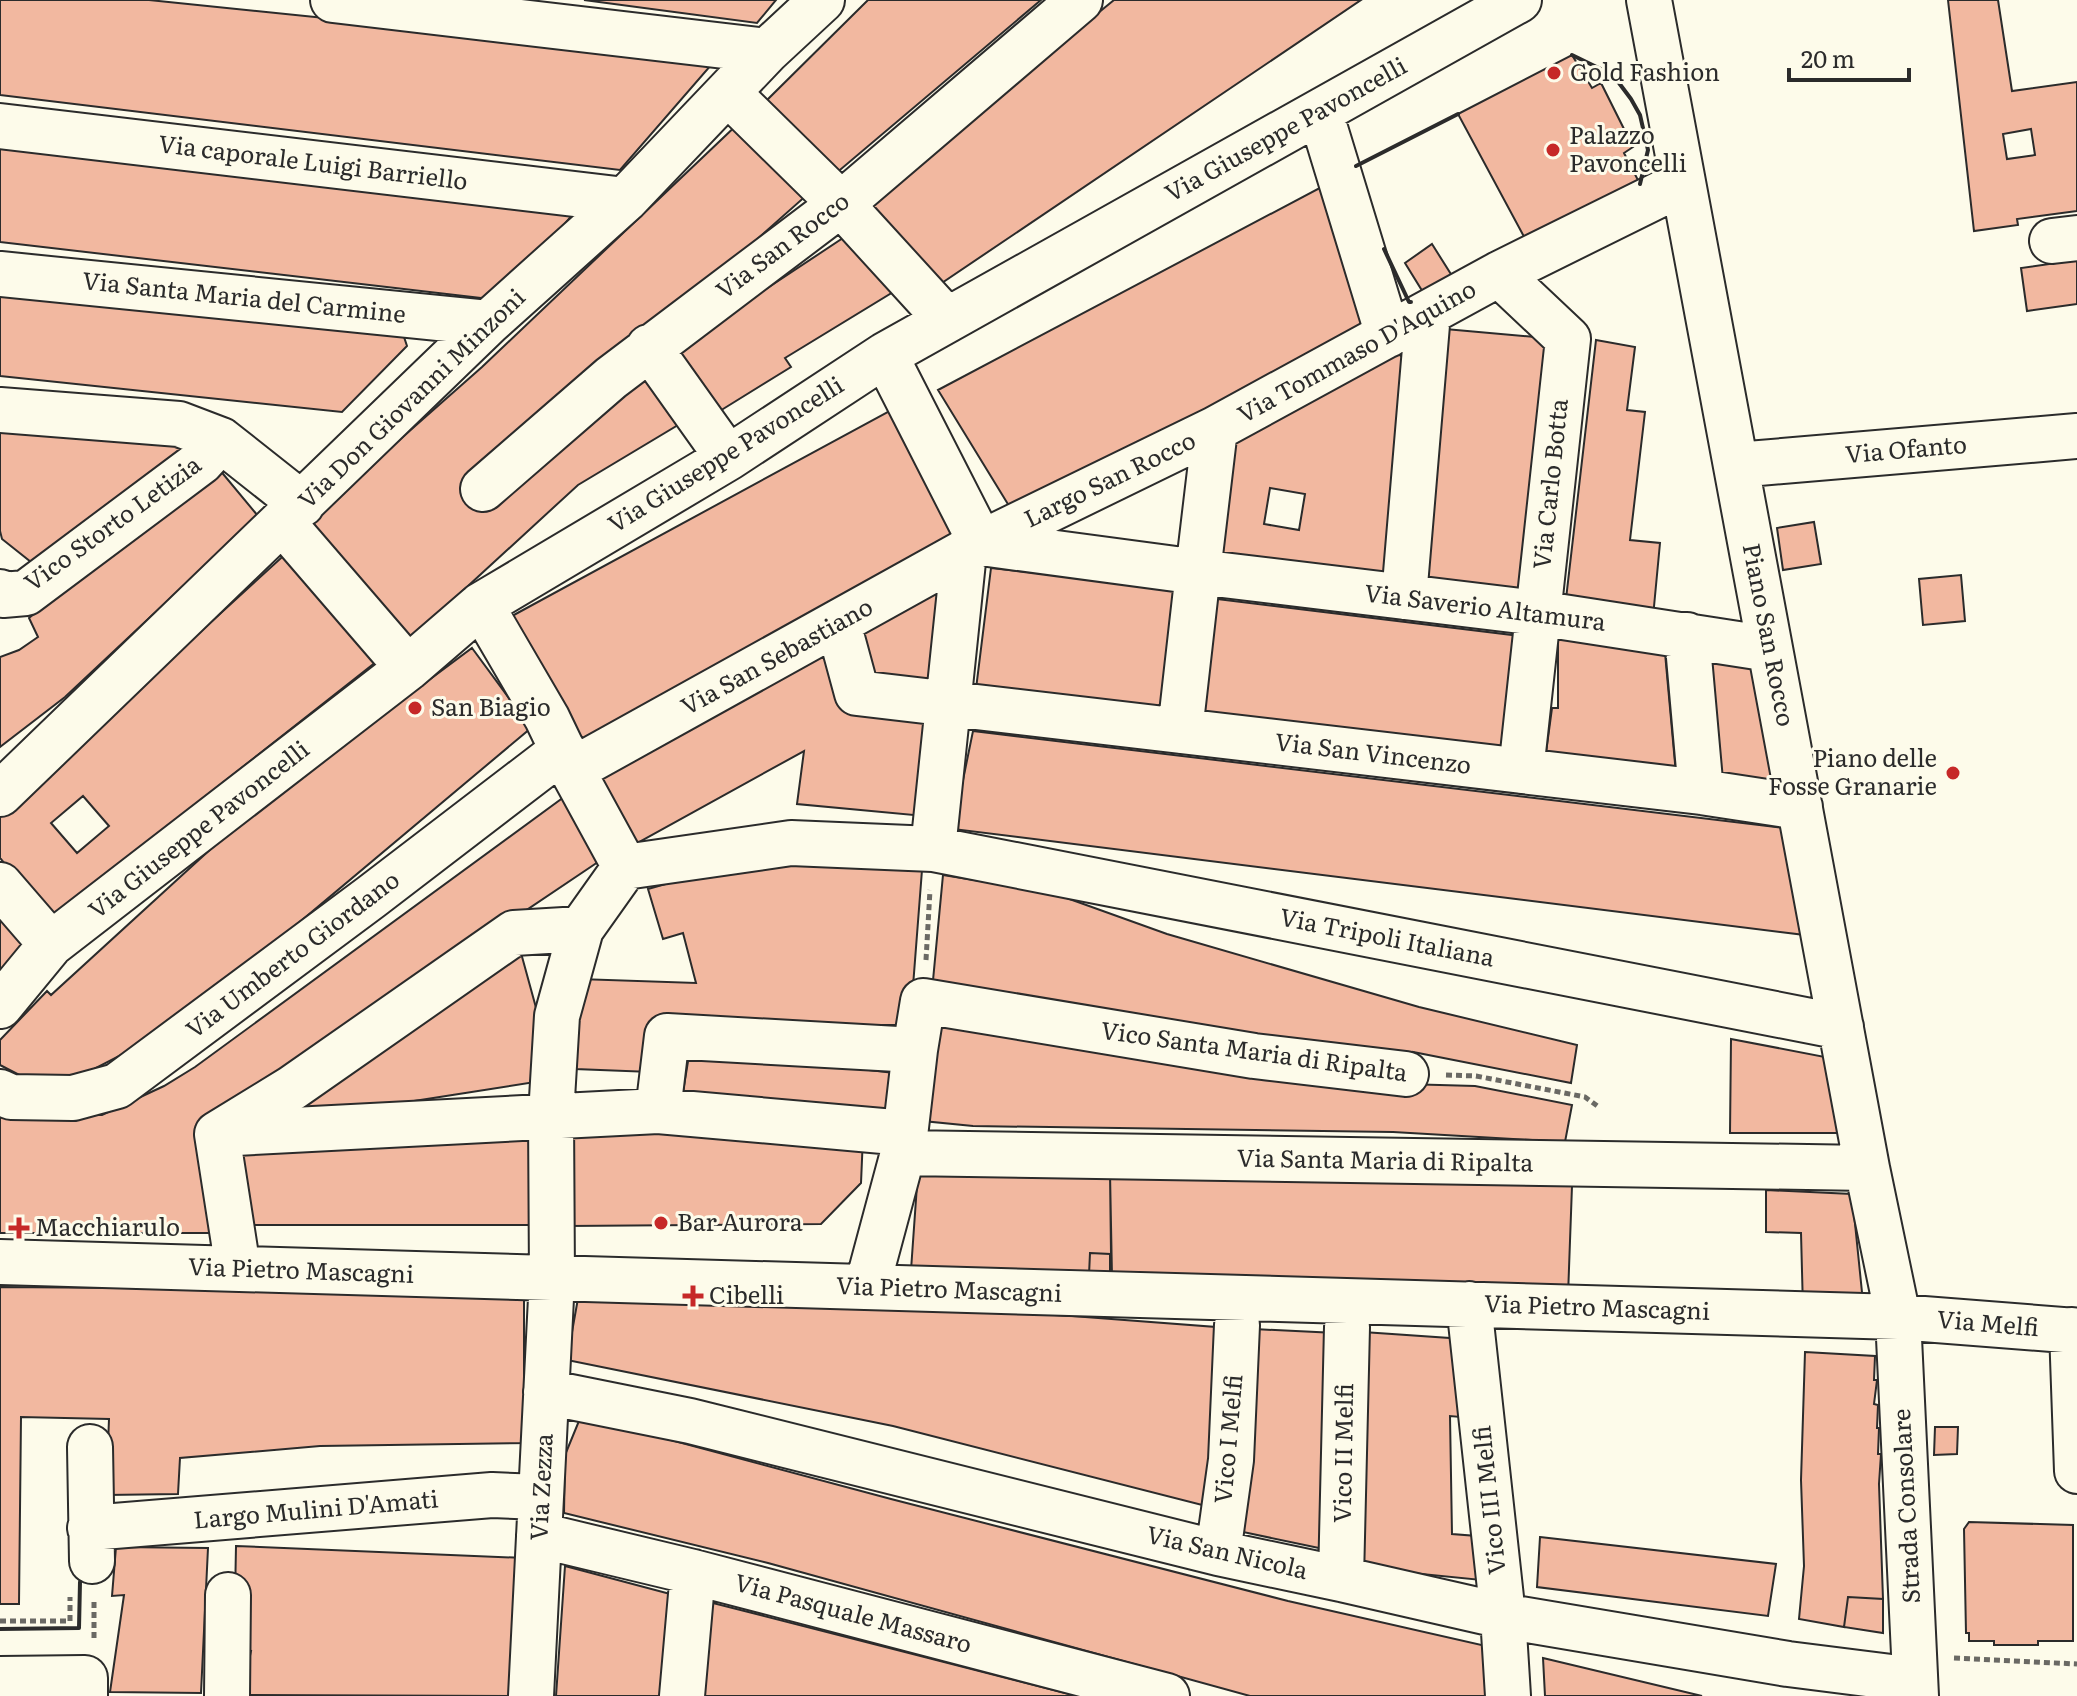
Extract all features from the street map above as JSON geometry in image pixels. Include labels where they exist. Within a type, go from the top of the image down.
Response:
[{"type":"street","points":[[333,0],[767,51]]},
{"type":"street","name":"Via Don Giovanni Minzoni","points":[[0,794],[488,323],[625,200],[767,51],[822,0]]},
{"type":"street","name":"Via San Rocco","points":[[483,489],[649,347],[841,204],[1080,0]]},
{"type":"street","name":"Via Giuseppe Pavoncelli","points":[[0,1006],[51,944],[408,668],[481,605],[728,458],[885,355],[946,319],[1519,0]]},
{"type":"street","name":"Piano San Rocco","points":[[1649,0],[1867,1168],[1898,1317]]},
{"type":"street","points":[[728,93],[841,204],[946,319]]},
{"type":"street","points":[[1320,112],[1388,335]]},
{"type":"street","name":"Via caporale Luigi Barriello","points":[[0,126],[625,200]]},
{"type":"street","name":"Via Tommaso D'Aquino","points":[[1215,429],[1499,274],[1683,183]]},
{"type":"street","name":"Via Santa Maria del Carmine","points":[[0,274],[488,323]]},
{"type":"street","name":"Via Tommaso D'Aquino","points":[[1499,274],[1568,339]]},
{"type":"street","points":[[1404,597],[1428,313]]},
{"type":"street","name":"Via Carlo Botta","points":[[1521,771],[1568,339]]},
{"type":"street","points":[[649,347],[728,458]]},
{"type":"street","points":[[885,355],[972,548],[947,704],[933,849]]},
{"type":"street","points":[[0,410],[179,424],[221,440],[292,514],[408,668]]},
{"type":"street","name":"Largo San Rocco","points":[[972,548],[1215,429]]},
{"type":"street","name":"Largo San Rocco","points":[[972,548],[1198,572],[1215,429]]},
{"type":"street","name":"Via Ofanto","points":[[1736,465],[2077,436]]},
{"type":"street","name":"Vico Storto Letizia","points":[[0,592],[3,595],[26,593],[201,462],[221,440]]},
{"type":"street","name":"Via San Sebastiano","points":[[568,760],[838,623],[972,548]]},
{"type":"street","points":[[1180,731],[1198,572]]},
{"type":"street","name":"Via Saverio Altamura","points":[[1198,572],[1537,613],[1770,649]]},
{"type":"street","points":[[481,605],[547,718],[625,867]]},
{"type":"street","name":"Via San Vincenzo","points":[[838,623],[857,693],[1701,792],[1800,807]]},
{"type":"street","points":[[1687,635],[1701,792]]},
{"type":"street","name":"Via Umberto Giordano","points":[[0,1092],[11,1097],[73,1098],[117,1086],[371,897],[568,760]]},
{"type":"street","name":"Via Tripoli Italiana","points":[[625,867],[791,843],[933,849],[1841,1027]]},
{"type":"street","name":"Via Zezza","points":[[531,1696],[552,1278],[551,1115],[557,1016],[581,929],[625,867]]},
{"type":"street","points":[[0,885],[51,944]]},
{"type":"street","points":[[238,1269],[217,1134],[292,1088],[514,933],[581,929]]},
{"type":"street","points":[[867,1287],[904,1143],[923,1001]]},
{"type":"street","name":"Vico Santa Maria di Ripalta","points":[[923,1001],[1254,1056],[1406,1074]]},
{"type":"street","points":[[658,1111],[667,1036],[915,1050]]},
{"type":"street","name":"Via Santa Maria di Ripalta","points":[[217,1134],[658,1111],[904,1143],[1867,1168]]},
{"type":"street","name":"Via Pietro Mascagni","points":[[0,1262],[1898,1317]]},
{"type":"street","name":"Vico III Melfi","points":[[1469,1304],[1503,1616],[1508,1696]]},
{"type":"street","name":"Via Melfi","points":[[1898,1317],[2074,1330]]},
{"type":"street","name":"Strada Consolare","points":[[1898,1317],[1915,1677]]},
{"type":"street","name":"Vico I Melfi","points":[[1218,1553],[1231,1460],[1237,1325]]},
{"type":"street","name":"Vico II Melfi","points":[[1341,1579],[1347,1327]]},
{"type":"street","points":[[2074,1330],[2077,1471]]},
{"type":"street","name":"Via San Nicola","points":[[546,1392],[690,1421],[1218,1553],[1786,1680],[1915,1677]]},
{"type":"street","points":[[90,1447],[92,1559]]},
{"type":"street","name":"Largo Mulini D'Amati","points":[[92,1559],[492,1495],[540,1516]]},
{"type":"street","name":"Via Pasquale Massaro","points":[[540,1516],[693,1572],[1167,1696]]},
{"type":"street","points":[[682,1696],[693,1572]]},
{"type":"street","points":[[227,1696],[228,1595]]},
{"type":"street","points":[[0,1679],[88,1674]]},
{"type":"path","points":[[923,1001],[933,849]]},
{"type":"path","name":"Vico Santa Maria di Ripalta","points":[[1406,1074],[1476,1076],[1585,1097],[1600,1108]]},
{"type":"path","points":[[88,1674],[92,1559]]},
{"type":"path","points":[[0,1621],[70,1621]]},
{"type":"path","points":[[1915,1677],[2077,1664]]},
{"type":"building","points":[[0,0],[149,0],[569,43],[712,64],[620,170],[0,95]]},
{"type":"building","points":[[584,0],[776,0],[757,23]]},
{"type":"building","points":[[868,0],[1041,0],[834,175],[761,106]]},
{"type":"building","points":[[1114,0],[1361,0],[930,291],[855,211]]},
{"type":"building","points":[[1948,0],[1998,0],[2012,91],[2077,82],[2077,211],[2017,219],[2018,225],[1974,231]],"holes":[[[2031,129],[2035,155],[2007,159],[2003,134]]]},
{"type":"building","name":"Palazzo Pavoncelli","points":[[1572,55],[1592,88],[1601,83],[1633,147],[1624,153],[1640,184],[1528,244],[1458,114]]},
{"type":"building","points":[[742,120],[808,194],[632,350],[688,419],[578,485],[407,642],[304,524],[482,367]]},
{"type":"building","points":[[0,148],[573,214],[507,293],[481,298],[0,242]]},
{"type":"building","points":[[1331,182],[1368,327],[1014,514],[938,390]]},
{"type":"building","points":[[849,234],[898,289],[785,358],[791,367],[715,414],[674,350]]},
{"type":"building","points":[[1432,244],[1454,279],[1426,297],[1405,263]]},
{"type":"building","points":[[2077,260],[2077,304],[2027,311],[2021,268]]},
{"type":"building","points":[[0,293],[403,334],[407,346],[342,412],[0,376]]},
{"type":"building","points":[[1445,329],[1547,338],[1525,603],[1420,590]]},
{"type":"building","points":[[1596,340],[1635,347],[1627,410],[1645,412],[1630,540],[1660,543],[1653,617],[1566,599]]},
{"type":"building","points":[[1395,352],[1404,358],[1388,582],[1212,557],[1229,444]],"holes":[[[1270,488],[1305,494],[1299,530],[1264,524]]]},
{"type":"building","points":[[895,408],[965,541],[585,747],[512,616]]},
{"type":"building","points":[[0,431],[195,441],[187,464],[31,562],[2,539],[0,531]]},
{"type":"building","points":[[214,463],[258,516],[65,697],[0,747],[0,657],[19,650],[38,637],[29,618]]},
{"type":"building","points":[[1814,522],[1821,564],[1783,570],[1777,528]]},
{"type":"building","points":[[292,548],[381,658],[50,919],[0,858],[0,815]],"holes":[[[83,796],[109,826],[77,853],[51,823]]]},
{"type":"building","points":[[991,568],[1185,590],[1164,714],[976,689]]},
{"type":"building","points":[[1961,575],[1965,621],[1923,625],[1919,579]]},
{"type":"building","points":[[936,593],[948,607],[940,683],[865,683],[851,634]]},
{"type":"building","points":[[1209,598],[1520,636],[1510,754],[1193,717]]},
{"type":"building","points":[[1558,636],[1665,653],[1676,774],[1545,760],[1552,708],[1558,708]]},
{"type":"building","points":[[472,648],[531,728],[252,962],[158,1036],[67,1083],[29,1080],[0,1065],[0,1040],[47,991],[51,995],[249,814]]},
{"type":"building","points":[[828,648],[932,717],[924,816],[797,804],[804,751],[634,845],[596,775]]},
{"type":"building","points":[[1709,659],[1751,664],[1774,786],[1718,778]]},
{"type":"building","points":[[973,731],[1785,828],[1805,935],[953,829]]},
{"type":"building","points":[[564,797],[598,862],[384,1006],[199,1125],[224,1233],[0,1233],[0,1115],[102,1115],[164,1086],[195,1067]]},
{"type":"building","points":[[756,861],[922,870],[910,1025],[652,1025],[651,1072],[575,1069],[579,979],[696,983],[683,933],[663,939],[648,889]]},
{"type":"building","points":[[943,875],[1050,892],[1167,934],[1419,1007],[1577,1045],[1571,1083],[1413,1052],[1412,1061],[932,991]]},
{"type":"building","points":[[0,904],[41,943],[0,985]]},
{"type":"building","points":[[518,942],[538,1015],[548,1080],[305,1118],[301,1094]]},
{"type":"building","points":[[935,1017],[1262,1070],[1262,1080],[1475,1086],[1572,1105],[1565,1142],[1393,1132],[973,1126],[923,1121]]},
{"type":"building","points":[[1731,1039],[1825,1057],[1839,1133],[1730,1133]]},
{"type":"building","points":[[690,1049],[903,1074],[896,1117],[683,1092]]},
{"type":"building","points":[[573,1129],[863,1136],[861,1183],[821,1224],[567,1226]]},
{"type":"building","points":[[535,1140],[534,1225],[243,1225],[237,1143]]},
{"type":"building","points":[[918,1171],[1110,1173],[1111,1254],[1090,1253],[1089,1275],[911,1270]]},
{"type":"building","points":[[1110,1173],[1572,1186],[1568,1296],[1112,1277]]},
{"type":"building","points":[[1766,1190],[1852,1194],[1864,1312],[1803,1309],[1801,1233],[1766,1232]]},
{"type":"building","points":[[1090,1253],[1110,1254],[1110,1275],[1089,1275]]},
{"type":"building","points":[[0,1287],[524,1291],[524,1380],[536,1380],[533,1443],[320,1446],[180,1458],[178,1494],[106,1495],[109,1419],[21,1417],[19,1604],[0,1604]]},
{"type":"building","points":[[580,1287],[1229,1328],[1210,1507],[893,1426],[567,1360]]},
{"type":"building","points":[[1254,1329],[1336,1333],[1338,1552],[1243,1532]]},
{"type":"building","points":[[1363,1332],[1464,1339],[1472,1418],[1450,1416],[1452,1534],[1477,1536],[1481,1580],[1362,1568]]},
{"type":"building","points":[[1805,1352],[1875,1356],[1874,1380],[1877,1380],[1874,1404],[1878,1405],[1878,1454],[1881,1454],[1879,1484],[1883,1599],[1848,1597],[1844,1627],[1799,1619],[1804,1566],[1801,1480]]},
{"type":"building","points":[[581,1416],[1288,1601],[1486,1646],[1490,1696],[1250,1696],[768,1563],[564,1513],[565,1455]]},
{"type":"building","points":[[1935,1427],[1958,1427],[1957,1454],[1934,1455]]},
{"type":"building","points":[[1969,1522],[2073,1525],[2073,1641],[1994,1645],[1994,1641],[1969,1641],[1969,1633],[1966,1633],[1964,1529]]},
{"type":"building","points":[[1540,1537],[1776,1564],[1768,1616],[1537,1587]]},
{"type":"building","points":[[236,1546],[525,1558],[519,1696],[242,1695],[251,1651],[234,1650]]},
{"type":"building","points":[[116,1547],[208,1548],[201,1693],[110,1692],[124,1595],[112,1596]]},
{"type":"building","points":[[565,1566],[674,1595],[663,1696],[556,1696]]},
{"type":"building","points":[[1848,1597],[1883,1599],[1883,1633],[1844,1627]]},
{"type":"building","points":[[709,1602],[1077,1696],[698,1696]]},
{"type":"building","points":[[1543,1658],[1702,1696],[1545,1696]]},
{"type":"wall","points":[[1572,55],[1613,75],[1640,115],[1648,150],[1640,184]]},
{"type":"wall","points":[[1356,166],[1458,114]]},
{"type":"wall","points":[[1384,249],[1411,302]]},
{"type":"wall","points":[[0,1629],[79,1628],[80,1582]]},
{"type":"place","name":"Gold Fashion","points":[[1554,73]]},
{"type":"place","name":"Palazzo Pavoncelli","points":[[1553,150]]},
{"type":"place","name":"San Biagio","points":[[415,708]]},
{"type":"place","name":"Piano delle Fosse Granarie","points":[[1953,773]]},
{"type":"place","name":"Bar Aurora","points":[[661,1223]]},
{"type":"place","name":"Macchiarulo","points":[[19,1228]]},
{"type":"place","name":"Cibelli","points":[[693,1296]]}]
